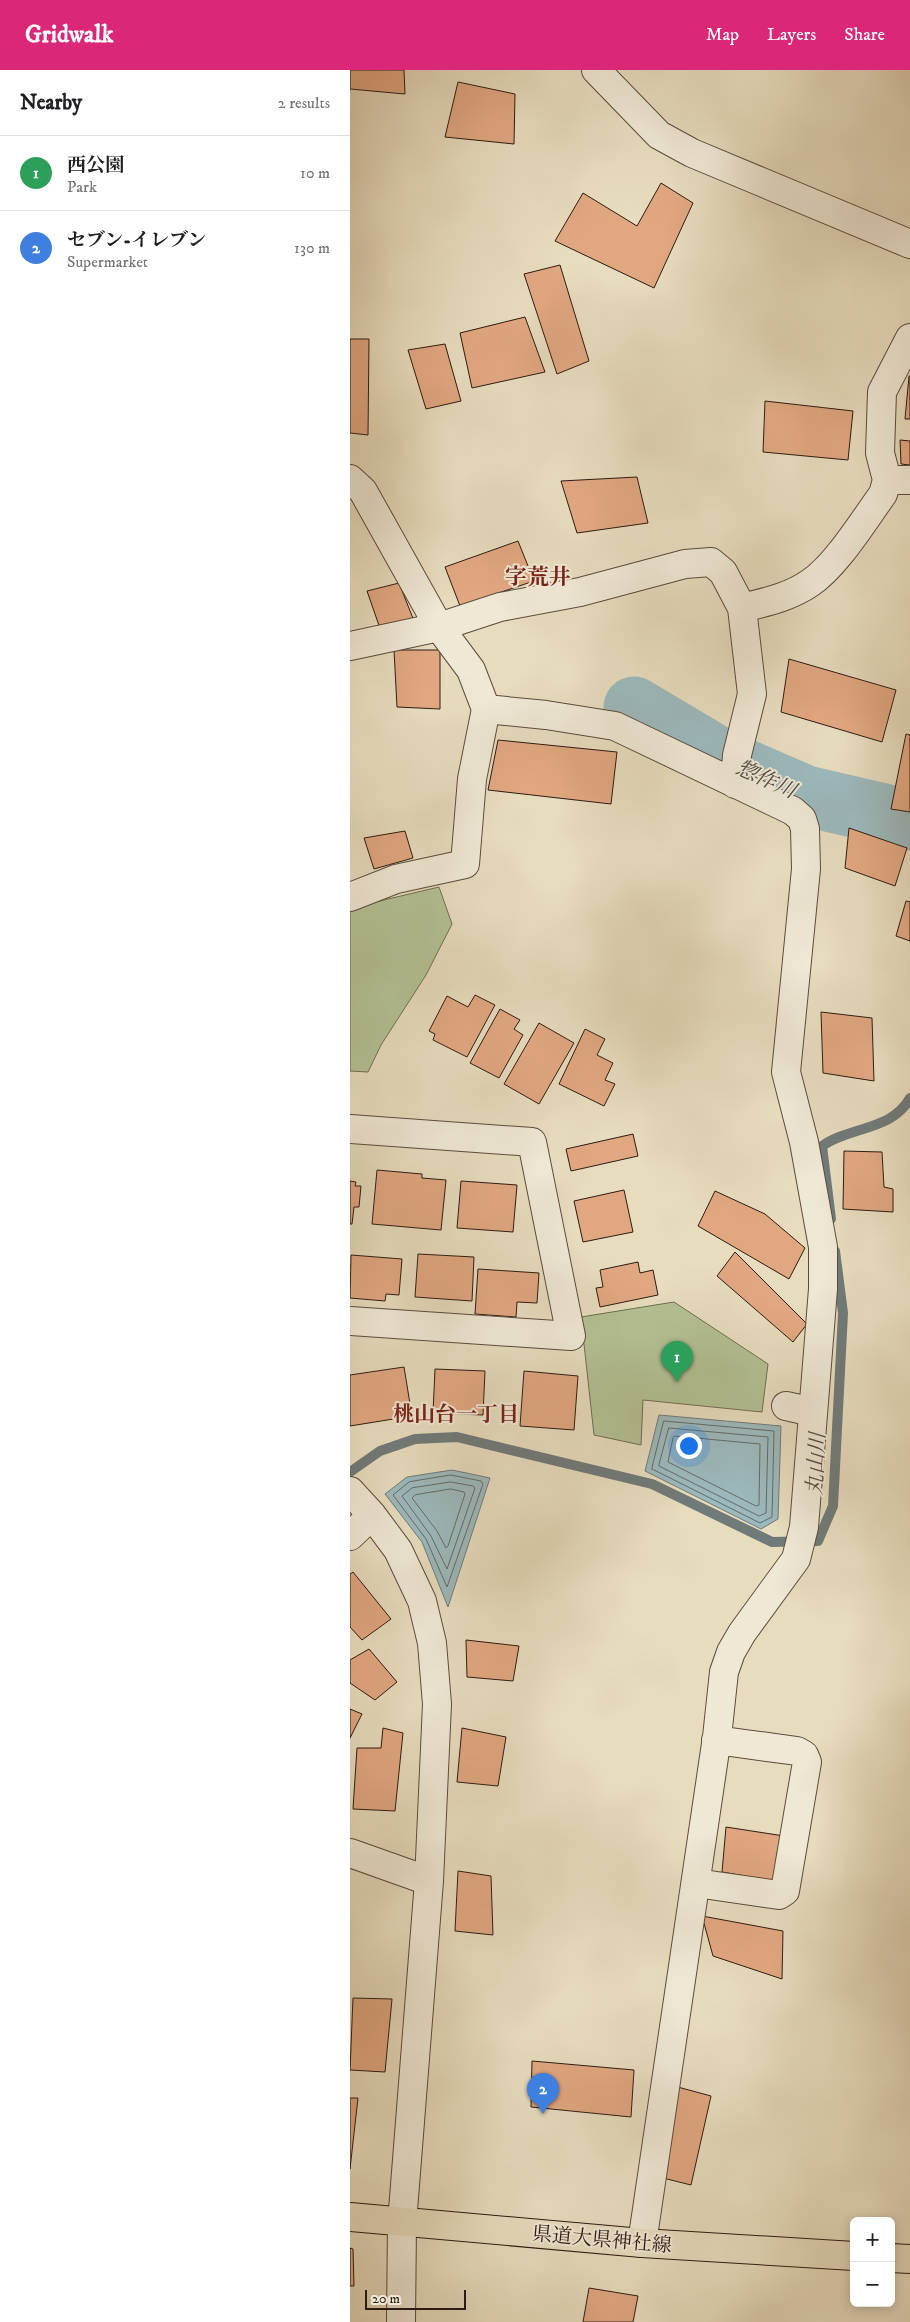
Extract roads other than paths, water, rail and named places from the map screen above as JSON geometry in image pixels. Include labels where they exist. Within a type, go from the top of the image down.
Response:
[{"type":"main road","name":"県道大県神社線","points":[[350,2218],[642,2243],[850,2256]]},
{"type":"main road","points":[[895,2258],[910,2259]]},
{"type":"street","points":[[596,70],[659,135],[692,153],[910,244]]},
{"type":"street","points":[[742,608],[778,600],[810,584],[823,572],[883,494],[898,480],[880,452],[882,392],[910,338]]},
{"type":"street","points":[[350,479],[364,491],[439,627],[472,670],[486,710],[472,779],[466,864],[396,879],[350,897]]},
{"type":"street","points":[[350,646],[439,627],[500,607],[580,592],[685,564],[712,562],[723,572],[742,608],[752,694],[737,755],[735,784]]},
{"type":"street","points":[[486,710],[546,715],[615,726],[793,811],[802,819],[805,829],[806,869],[786,1072],[804,1142],[823,1247],[823,1289],[804,1527],[796,1559],[742,1633],[731,1652],[724,1672],[696,1883],[642,2243]]},
{"type":"street","points":[[350,1129],[532,1142],[571,1336],[350,1321]]},
{"type":"street","points":[[786,1406],[813,1412]]},
{"type":"street","points":[[350,1491],[372,1515],[398,1550],[422,1601],[432,1643],[437,1704],[429,1881],[402,2223],[401,2322]]},
{"type":"street","points":[[350,1536],[372,1515]]},
{"type":"street","points":[[696,1883],[779,1895],[785,1892],[807,1762],[804,1754],[797,1751],[716,1740]]},
{"type":"street","points":[[350,1853],[429,1881]]},
{"type":"water","points":[[659,1415],[781,1426],[778,1519],[761,1529],[645,1471]]},
{"type":"water","points":[[452,1470],[490,1478],[448,1607],[422,1542],[385,1494],[407,1477]]},
{"type":"waterway","name":"惣作川","points":[[634,707],[723,760],[806,796],[910,820]]},
{"type":"waterway","name":"丸山川","points":[[831,1219],[822,1146],[893,1117],[910,1098]]},
{"type":"waterway","name":"丸山川","points":[[350,1472],[380,1451],[415,1439],[457,1437],[652,1484],[772,1542],[818,1541],[833,1506],[843,1313],[835,1251]]},
{"type":"place","name":"西公園","points":[[677,1382]]},
{"type":"place","name":"セブン-イレブン","points":[[543,2114]]},
{"type":"district","name":"字荒井","points":[[538,576]]},
{"type":"district","name":"桃山台一丁目","points":[[456,1414]]}]
